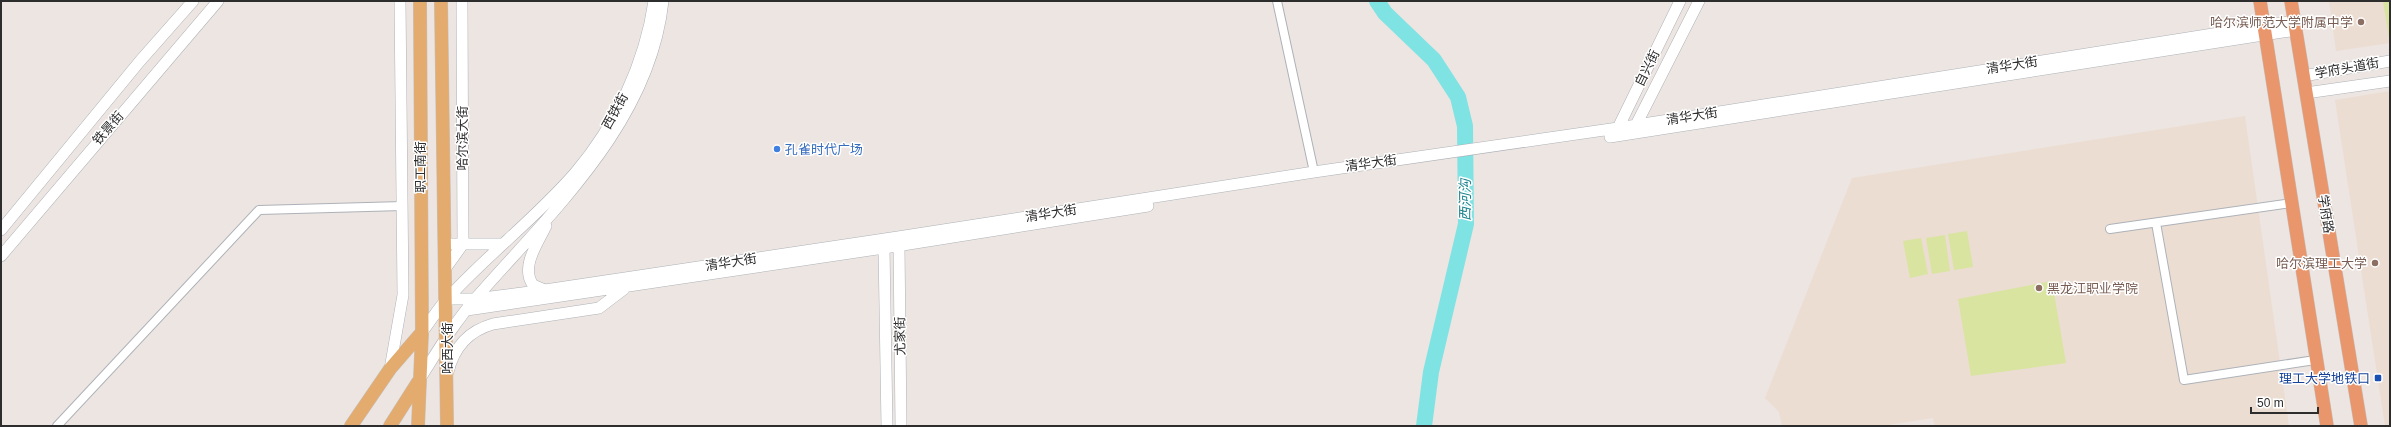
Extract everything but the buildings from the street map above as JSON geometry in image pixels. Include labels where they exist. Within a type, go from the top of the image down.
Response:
[{"type":"highway","points":[[2260,1],[2326,426]]},
{"type":"highway","name":"学府路","points":[[2291,1],[2361,426]]},
{"type":"main road","name":"铁景街","points":[[1,230],[140,61],[193,1]]},
{"type":"main road","name":"铁景街","points":[[1,256],[218,1]]},
{"type":"main road","points":[[400,1],[403,206]]},
{"type":"main road","name":"职工南街","points":[[420,1],[422,332]]},
{"type":"main road","name":"职工南街","points":[[442,1],[445,269]]},
{"type":"main road","name":"哈尔滨大街","points":[[462,1],[463,244]]},
{"type":"main road","name":"西铁街","points":[[422,332],[447,299],[502,244],[546,204],[576,172],[621,102],[639,65],[654,1]]},
{"type":"main road","name":"西铁街","points":[[556,209],[611,136],[630,104],[644,76],[656,40],[662,1]]},
{"type":"main road","name":"自兴街","points":[[1619,132],[1680,1]]},
{"type":"main road","name":"自兴街","points":[[1637,129],[1699,1]]},
{"type":"main road","name":"清华大街","points":[[467,310],[898,246],[1382,166],[1619,132],[2295,25]]},
{"type":"main road","name":"学府头道街","points":[[2303,76],[2390,61]]},
{"type":"main road","name":"学府头道街","points":[[2306,93],[2390,81]]},
{"type":"main road","name":"清华大街","points":[[447,299],[475,299],[545,290],[1314,172],[1382,166]]},
{"type":"main road","name":"职工南街","points":[[390,370],[403,295],[403,206]]},
{"type":"main road","points":[[545,290],[533,285],[528,272],[532,254],[556,209]]},
{"type":"main road","points":[[390,426],[446,337],[475,299],[556,209]]},
{"type":"main road","points":[[445,244],[502,244]]},
{"type":"main road","points":[[445,269],[463,244]]},
{"type":"main road","name":"尤家街","points":[[898,246],[901,426]]},
{"type":"main road","name":"尤家街","points":[[884,248],[887,426]]},
{"type":"main road","name":"哈西大街","points":[[445,269],[447,299],[447,426]]},
{"type":"main road","points":[[447,377],[456,350],[469,335],[478,329],[493,324],[599,308],[617,292],[628,286]]},
{"type":"main road","points":[[351,426],[390,370],[422,332]]},
{"type":"main road","name":"哈西大街","points":[[418,426],[418,381],[422,332]]},
{"type":"street","points":[[1277,1],[1314,172]]},
{"type":"street","points":[[2110,229],[2291,203]]},
{"type":"street","points":[[57,426],[259,210],[403,206]]},
{"type":"street","points":[[2156,222],[2184,380],[2315,360]]},
{"type":"shaded area","name":"哈尔滨师范大学附属中学","points":[[2329,1],[2390,1],[2390,43],[2336,51]]},
{"type":"shaded area","name":"哈尔滨理工大学","points":[[2390,91],[2390,426],[2385,426],[2335,100]]},
{"type":"shaded area","name":"黑龙江职业学院","points":[[2245,116],[2289,426],[1935,426],[1933,418],[1882,426],[1782,426],[1779,412],[1765,398],[1852,178]]},
{"type":"green space","points":[[2383,1],[2390,1],[2390,38],[2389,38]]},
{"type":"green space","points":[[1967,231],[1973,267],[1954,270],[1948,234]]},
{"type":"green space","points":[[1945,235],[1950,271],[1932,274],[1926,238]]},
{"type":"green space","points":[[1921,238],[1928,274],[1910,278],[1903,241]]},
{"type":"green space","points":[[2052,281],[2066,363],[1971,376],[1958,299]]},
{"type":"waterway","name":"西河沟","points":[[1377,1],[1385,13],[1434,60],[1458,97],[1465,126],[1466,224],[1431,372],[1424,426]]},
{"type":"place","name":"哈尔滨师范大学附属中学","points":[[2361,22]]},
{"type":"place","name":"孔雀时代广场","points":[[777,149]]},
{"type":"place","name":"哈尔滨理工大学","points":[[2375,263]]},
{"type":"place","name":"黑龙江职业学院","points":[[2039,288]]},
{"type":"place","name":"理工大学地铁口","points":[[2378,378]]}]
